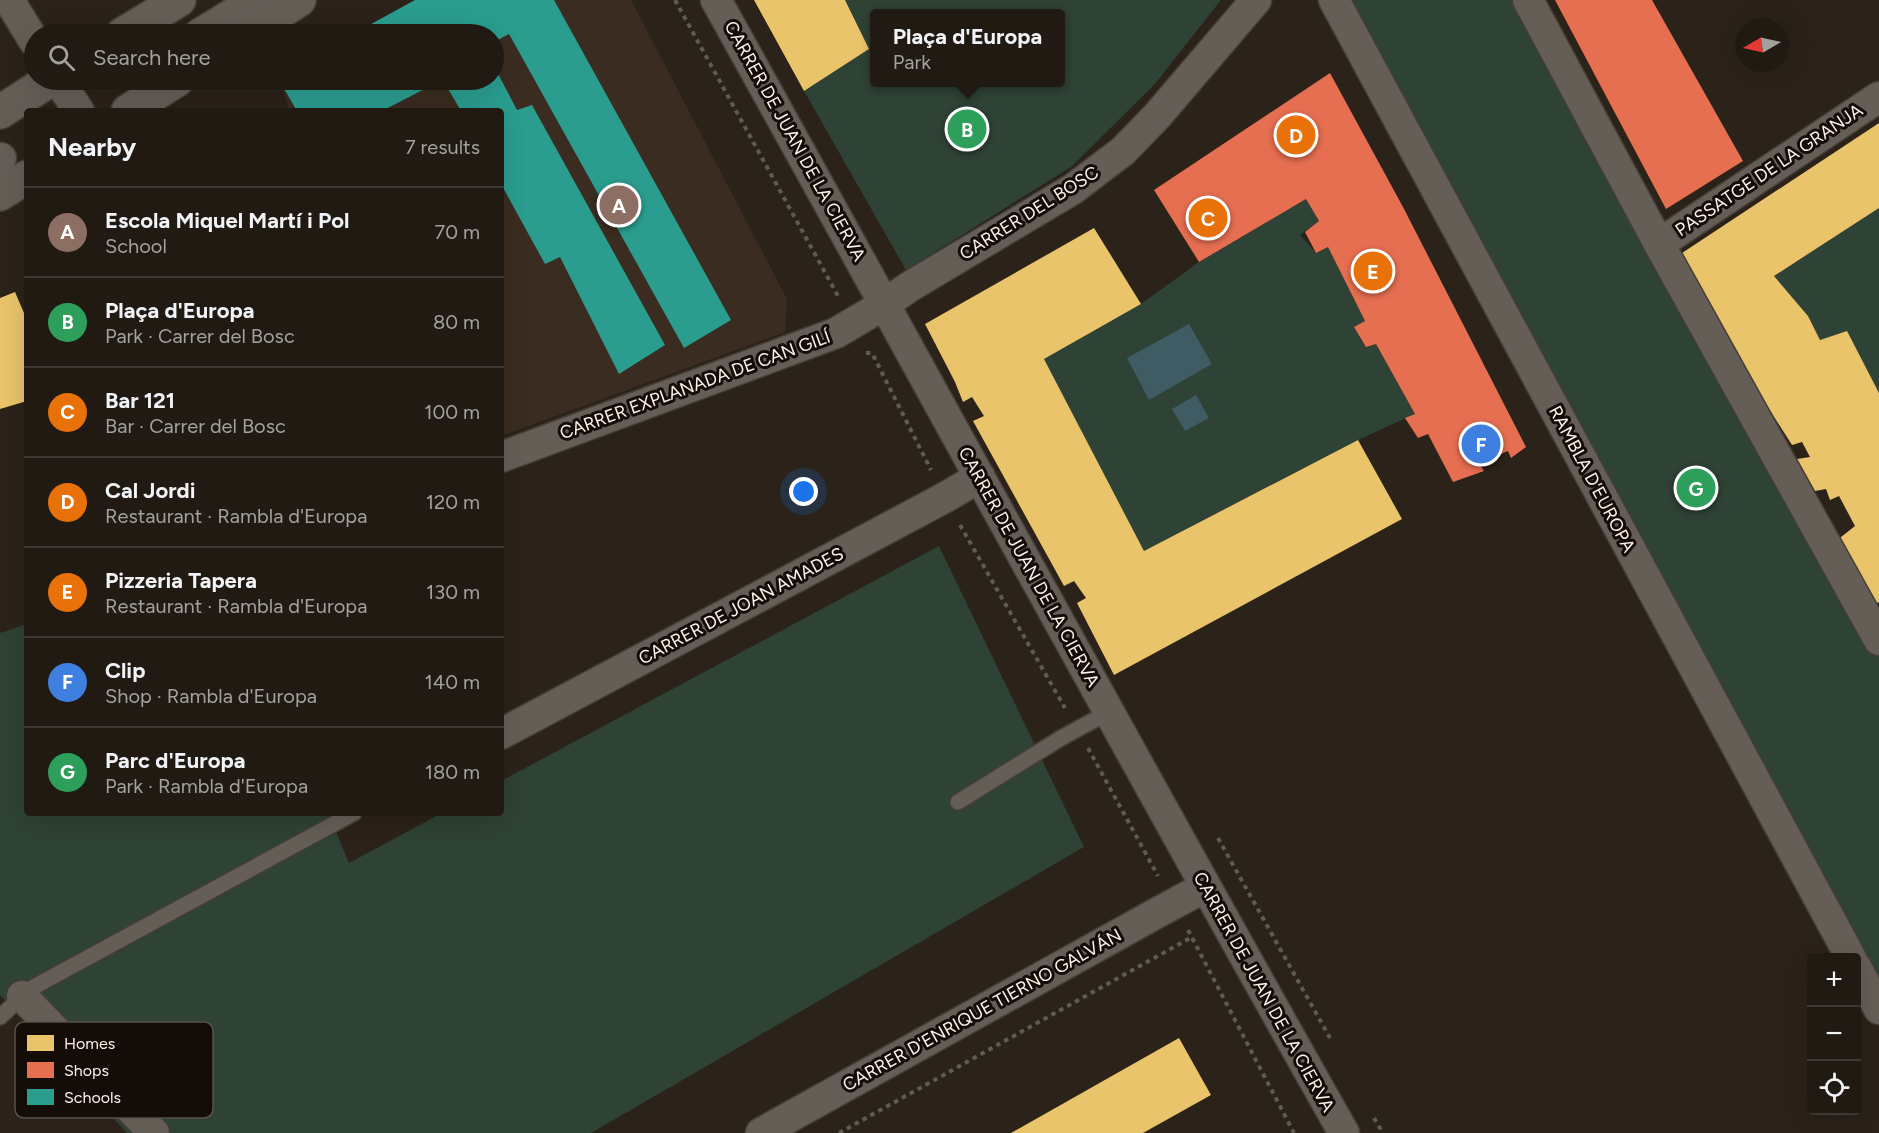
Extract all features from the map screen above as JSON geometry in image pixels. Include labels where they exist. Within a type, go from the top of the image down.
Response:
[{"type":"street","points":[[9,0],[24,25]]},
{"type":"street","points":[[139,24],[179,0]]},
{"type":"street","points":[[215,24],[255,0]]},
{"type":"street","points":[[262,24],[299,0]]},
{"type":"street","name":"CARRER DE JUAN DE LA CIERVA","points":[[716,0],[1205,887],[1344,1133]]},
{"type":"street","name":"CARRER DEL BOSC","points":[[885,304],[909,287],[1073,189],[1123,151],[1157,116],[1256,0]]},
{"type":"street","name":"RAMBLA D'EUROPA","points":[[1334,0],[1849,953]]},
{"type":"street","points":[[1528,0],[1659,244],[1879,640]]},
{"type":"street","points":[[0,112],[34,90]]},
{"type":"street","points":[[65,90],[77,108]]},
{"type":"street","points":[[133,108],[161,90]]},
{"type":"street","name":"PASSATGE DE LA GRANJA","points":[[1659,244],[1879,96]]},
{"type":"street","points":[[0,194],[24,179]]},
{"type":"street","name":"CARRER EXPLANADA DE CAN GILÍ","points":[[504,456],[836,333],[885,304]]},
{"type":"street","name":"CARRER DE JOAN AMADES","points":[[504,732],[980,477]]},
{"type":"street","name":"CARRER D'ENRIQUE TIERNO GALVÁN","points":[[761,1133],[1205,887]]},
{"type":"street","points":[[1861,975],[1879,1009]]},
{"type":"street","points":[[22,996],[47,1022]]},
{"type":"street","points":[[140,1118],[154,1133]]},
{"type":"lane","points":[[958,802],[1061,738],[1109,712]]},
{"type":"lane","points":[[0,1017],[30,989],[348,816]]},
{"type":"path","points":[[1267,924],[1330,1039]]},
{"type":"path","points":[[839,1133],[1192,937]]},
{"type":"path","points":[[1201,955],[1294,1133]]},
{"type":"path","points":[[1371,1112],[1383,1133]]},
{"type":"shaded area","points":[[415,0],[631,0],[787,299],[785,332],[504,435],[504,108],[289,108],[283,90],[504,90],[504,24],[371,24]]},
{"type":"green space","points":[[845,0],[1221,0],[1154,85],[1071,167],[906,270],[804,91],[869,49]]},
{"type":"green space","points":[[1334,0],[1528,0],[1879,640],[1879,1009],[1861,976],[1861,953],[1849,953]]},
{"type":"green space","points":[[1306,199],[1319,221],[1300,235],[1316,253],[1328,247],[1365,321],[1354,327],[1366,347],[1376,344],[1415,414],[1358,440],[1144,551],[1044,359],[1141,304],[1199,262]]},
{"type":"green space","points":[[1879,208],[1879,393],[1847,332],[1820,340],[1808,316],[1774,276]]},
{"type":"green space","points":[[939,546],[1084,847],[591,1133],[127,1133],[113,1118],[213,1118],[213,1022],[25,1022],[0,995],[0,633],[24,625],[24,816],[329,816],[349,863],[436,816],[504,816],[504,779]]},
{"type":"water","points":[[1189,324],[1212,364],[1149,400],[1127,358]]},
{"type":"water","points":[[1196,395],[1209,418],[1185,431],[1172,409]]},
{"type":"building: Homes","points":[[754,0],[845,0],[869,49],[804,91]]},
{"type":"building: Homes","points":[[1879,123],[1879,208],[1774,276],[1808,316],[1820,340],[1847,331],[1879,393],[1879,602],[1871,606],[1831,545],[1855,526],[1839,496],[1830,500],[1826,489],[1815,491],[1797,459],[1810,457],[1802,442],[1792,445],[1673,259]]},
{"type":"building: Homes","points":[[1094,228],[1141,304],[1044,359],[1144,551],[1358,440],[1402,519],[1114,675],[1077,603],[1086,598],[1074,581],[1064,586],[973,421],[984,416],[972,397],[963,402],[925,324]]},
{"type":"building: Homes","points":[[15,292],[24,313],[24,402],[0,409],[0,298]]},
{"type":"building: Homes","points":[[1179,1038],[1211,1095],[1143,1133],[1011,1133]]},
{"type":"building: Shops","points":[[1555,0],[1652,0],[1743,161],[1666,209]]},
{"type":"building: Shops","points":[[1330,73],[1403,207],[1526,447],[1511,458],[1508,451],[1479,463],[1484,471],[1453,482],[1428,434],[1418,438],[1405,418],[1415,414],[1376,344],[1366,347],[1354,327],[1365,321],[1328,247],[1316,253],[1305,232],[1319,221],[1306,199],[1199,262],[1154,190]]},
{"type":"building: Schools","points":[[415,0],[554,0],[731,320],[684,348],[509,34],[504,37],[504,24],[371,24]]},
{"type":"building: Schools","points":[[504,85],[517,110],[532,105],[665,345],[619,374],[560,257],[545,264],[504,189],[504,108],[459,108],[449,90],[504,90]]},
{"type":"building: Schools","points":[[285,90],[423,90],[388,108],[295,108]]},
{"type":"place","name":"Plaça d'Europa","points":[[967,129]]},
{"type":"place","name":"Cal Jordi","points":[[1296,135]]},
{"type":"place","name":"Escola Miquel Martí i Pol","points":[[619,205]]},
{"type":"place","name":"Bar 121","points":[[1208,218]]},
{"type":"place","name":"Pizzeria Tapera","points":[[1373,271]]},
{"type":"place","name":"Clip","points":[[1481,444]]},
{"type":"place","name":"Parc d'Europa","points":[[1696,488]]}]
